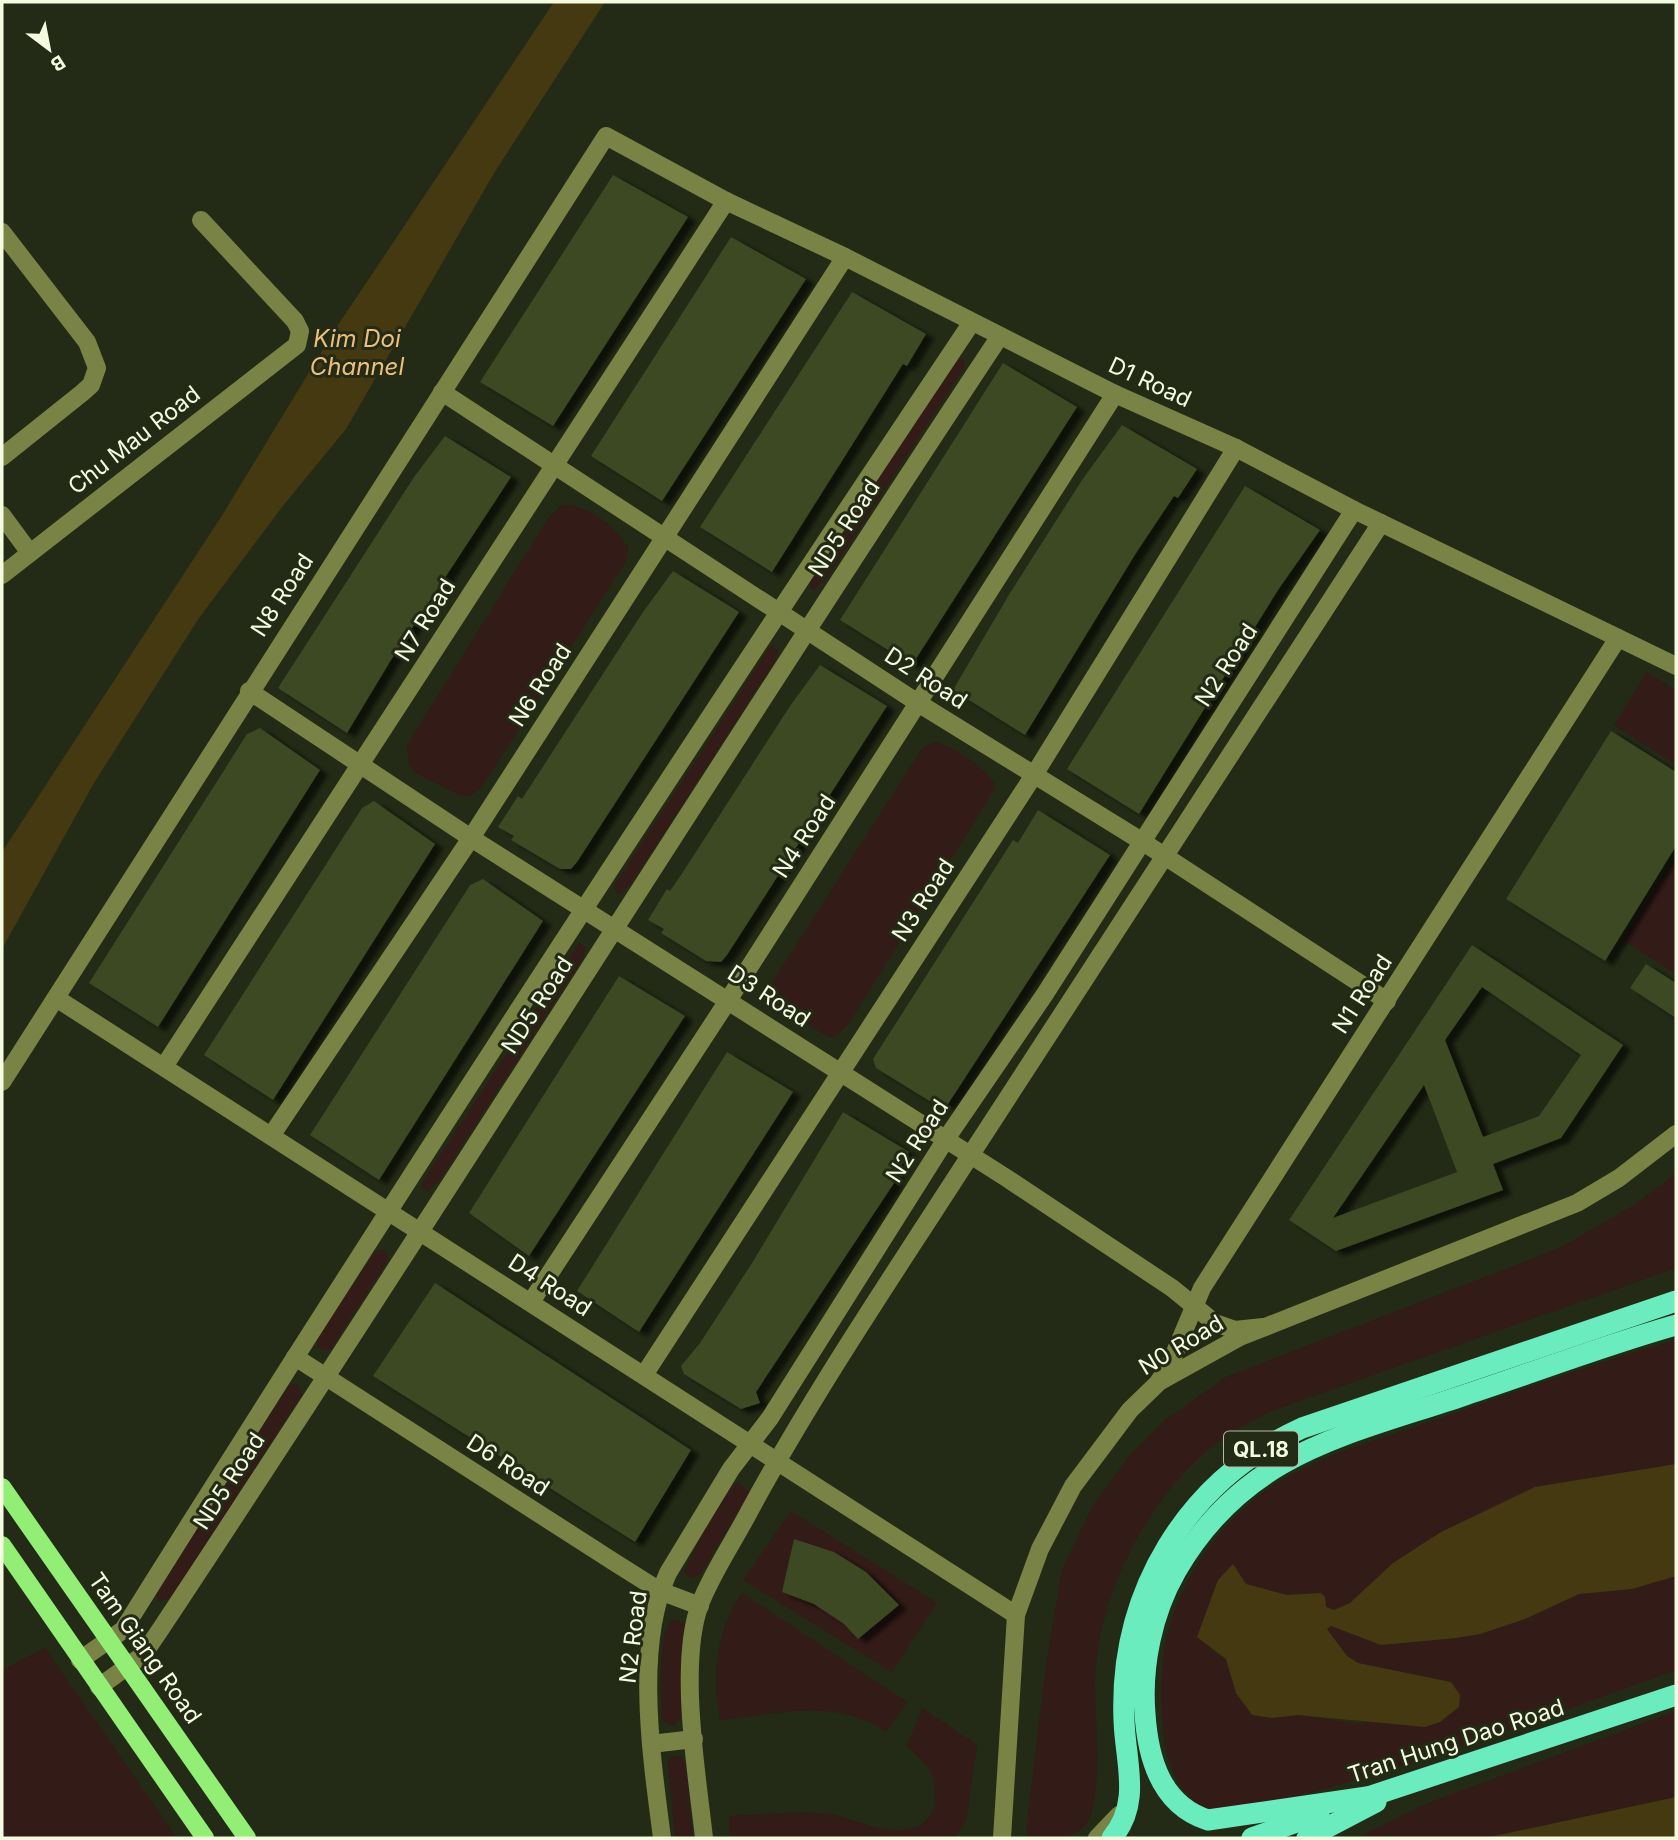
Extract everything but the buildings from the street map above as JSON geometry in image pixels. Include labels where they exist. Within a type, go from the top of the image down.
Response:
[{"type":"highway","name":"QL.18","points":[[1112,1838],[1121,1826],[1128,1804],[1131,1776],[1124,1702],[1133,1626],[1162,1555],[1210,1490],[1259,1451],[1302,1428],[1676,1301]]},
{"type":"highway","points":[[1367,1797],[1208,1820],[1191,1814],[1164,1788],[1154,1762],[1146,1727],[1145,1673],[1159,1606],[1190,1546],[1205,1525],[1234,1495],[1273,1468],[1317,1446],[1676,1325]]},
{"type":"highway","name":"Tran Hung Dao Road","points":[[1252,1838],[1676,1695]]},
{"type":"highway","points":[[1307,1838],[1415,1781]]},
{"type":"main road","name":"Tam Giang Road","points":[[2,1486],[247,1838]]},
{"type":"main road","points":[[2,1545],[205,1838]]},
{"type":"street","name":"D1 Road","points":[[606,136],[726,201],[845,257],[1115,394],[1236,448],[1354,510],[1676,666]]},
{"type":"street","name":"N8 Road","points":[[2,1082],[249,691],[606,136]]},
{"type":"street","name":"N7 Road","points":[[165,1065],[726,201]]},
{"type":"street","name":"Chu Mau Road","points":[[2,575],[297,345],[300,335],[295,321],[201,220]]},
{"type":"street","points":[[2,232],[87,342],[97,368],[91,385],[2,457]]},
{"type":"street","name":"N6 Road","points":[[271,1136],[471,838],[845,257]]},
{"type":"street","name":"ND5 Road","points":[[80,1660],[123,1630],[388,1212],[777,611],[972,322]]},
{"type":"street","name":"ND5 Road","points":[[99,1687],[143,1655],[160,1630],[327,1377],[806,629],[1000,336]]},
{"type":"street","name":"D2 Road","points":[[442,392],[918,703],[1143,842],[1387,1001]]},
{"type":"street","name":"N4 Road","points":[[531,1302],[729,999],[1115,394]]},
{"type":"street","name":"N3 Road","points":[[644,1375],[1034,775],[1236,448]]},
{"type":"street","name":"N2 Road","points":[[662,1838],[651,1744],[652,1648],[660,1591],[684,1545],[749,1442],[770,1418],[946,1139],[1143,842],[1354,510]]},
{"type":"street","points":[[2,515],[30,553]]},
{"type":"street","points":[[704,1838],[694,1739],[692,1650],[699,1606],[777,1460],[873,1305],[1066,1006],[1167,858],[1381,523]]},
{"type":"street","name":"N1 Road","points":[[1159,1382],[1168,1370],[1193,1305],[1618,638]]},
{"type":"street","points":[[1249,674],[1275,690]]},
{"type":"street","name":"D3 Road","points":[[249,691],[471,838],[729,999],[1138,1264],[1213,1322],[1245,1331],[1263,1328]]},
{"type":"street","points":[[1045,993],[1066,1006]]},
{"type":"street","name":"D4 Road","points":[[56,998],[165,1065],[388,1212],[1016,1615]]},
{"type":"street","name":"N0 Road","points":[[1002,1838],[1016,1615],[1040,1549],[1073,1486],[1108,1435],[1159,1382],[1263,1328],[1577,1203],[1619,1178],[1676,1134]]},
{"type":"street","points":[[851,1290],[873,1305]]},
{"type":"street","name":"D6 Road","points":[[295,1357],[660,1591],[699,1606]]},
{"type":"street","points":[[651,1744],[694,1739]]},
{"type":"street","points":[[1097,1838],[1128,1804]]},
{"type":"shaded area","points":[[958,358],[964,360],[965,365],[960,374],[827,578],[813,590],[810,578]]},
{"type":"shaded area","points":[[563,505],[582,508],[609,525],[628,548],[626,561],[482,787],[470,796],[459,795],[416,773],[409,765],[407,745],[549,517]]},
{"type":"shaded area","points":[[771,645],[778,650],[775,661],[631,884],[619,895],[614,888],[616,883]]},
{"type":"shaded area","points":[[1647,672],[1676,691],[1676,765],[1614,725]]},
{"type":"shaded area","points":[[935,742],[970,760],[986,773],[996,787],[848,1025],[830,1038],[774,1004],[771,993],[773,981],[923,747]]},
{"type":"shaded area","points":[[1676,858],[1676,974],[1623,940]]},
{"type":"shaded area","points":[[579,943],[586,947],[583,958],[439,1181],[427,1192],[422,1186],[424,1180]]},
{"type":"shaded area","points":[[1676,1173],[1676,1268],[1274,1410],[1225,1437],[1193,1464],[1149,1519],[1131,1550],[1105,1618],[1097,1652],[1097,1774],[1089,1819],[1071,1835],[1046,1839],[1029,1838],[1026,1830],[1046,1665],[1062,1570],[1092,1507],[1131,1454],[1163,1422],[1226,1377],[1560,1248],[1636,1204]]},
{"type":"shaded area","points":[[383,1249],[389,1259],[331,1349],[324,1351],[319,1348],[316,1340],[376,1251]]},
{"type":"shaded area","points":[[1676,1340],[1676,1464],[1535,1487],[1441,1532],[1393,1563],[1350,1603],[1334,1610],[1326,1607],[1321,1593],[1287,1595],[1246,1584],[1233,1564],[1214,1594],[1210,1625],[1211,1650],[1226,1659],[1236,1693],[1272,1718],[1298,1715],[1362,1724],[1451,1682],[1358,1663],[1347,1656],[1327,1629],[1331,1626],[1381,1645],[1456,1638],[1480,1634],[1525,1619],[1579,1594],[1632,1589],[1676,1576],[1676,1670],[1434,1756],[1261,1806],[1223,1813],[1202,1806],[1191,1798],[1174,1774],[1165,1745],[1162,1695],[1164,1653],[1176,1607],[1187,1582],[1217,1537],[1235,1517],[1277,1483],[1336,1454],[1561,1376]]},
{"type":"shaded area","points":[[296,1383],[302,1394],[171,1598],[158,1601],[156,1593],[289,1385]]},
{"type":"shaded area","points":[[739,1482],[749,1492],[746,1499],[700,1575],[691,1578],[684,1573],[685,1569],[702,1535],[724,1496]]},
{"type":"shaded area","points":[[791,1511],[937,1603],[892,1672],[743,1580]]},
{"type":"shaded area","points":[[742,1593],[907,1702],[886,1732],[867,1721],[827,1711],[784,1712],[720,1720],[716,1687],[718,1654],[726,1622]]},
{"type":"shaded area","points":[[673,1620],[684,1622],[686,1626],[682,1637],[682,1715],[676,1724],[670,1725],[662,1720],[661,1666],[664,1637]]},
{"type":"shaded area","points":[[45,1648],[177,1838],[2,1838],[2,1670]]},
{"type":"shaded area","points":[[922,1708],[977,1745],[966,1821],[954,1838],[729,1838],[729,1816],[821,1813],[894,1830],[906,1830],[922,1824],[933,1808],[934,1782],[929,1769],[907,1746]]},
{"type":"shaded area","points":[[1676,1711],[1676,1797],[1485,1838],[1357,1838],[1423,1805]]},
{"type":"shaded area","points":[[681,1756],[686,1765],[693,1838],[675,1838],[668,1765],[670,1757]]},
{"type":"water","name":"Kim Doi Channel","points":[[554,2],[605,2],[496,170],[346,429],[282,507],[199,618],[94,783],[2,949],[2,852],[221,517],[336,328]]},
{"type":"water","points":[[1676,1464],[1676,1576],[1632,1589],[1579,1594],[1525,1619],[1480,1634],[1456,1638],[1381,1645],[1331,1626],[1327,1629],[1347,1656],[1358,1663],[1451,1682],[1460,1695],[1459,1707],[1440,1722],[1425,1727],[1298,1715],[1272,1718],[1252,1715],[1236,1693],[1226,1659],[1197,1637],[1218,1580],[1233,1564],[1246,1584],[1287,1595],[1321,1593],[1325,1597],[1326,1607],[1334,1610],[1350,1603],[1393,1563],[1441,1532],[1535,1487]]},
{"type":"water","points":[[1676,1797],[1676,1838],[1485,1838]]}]
